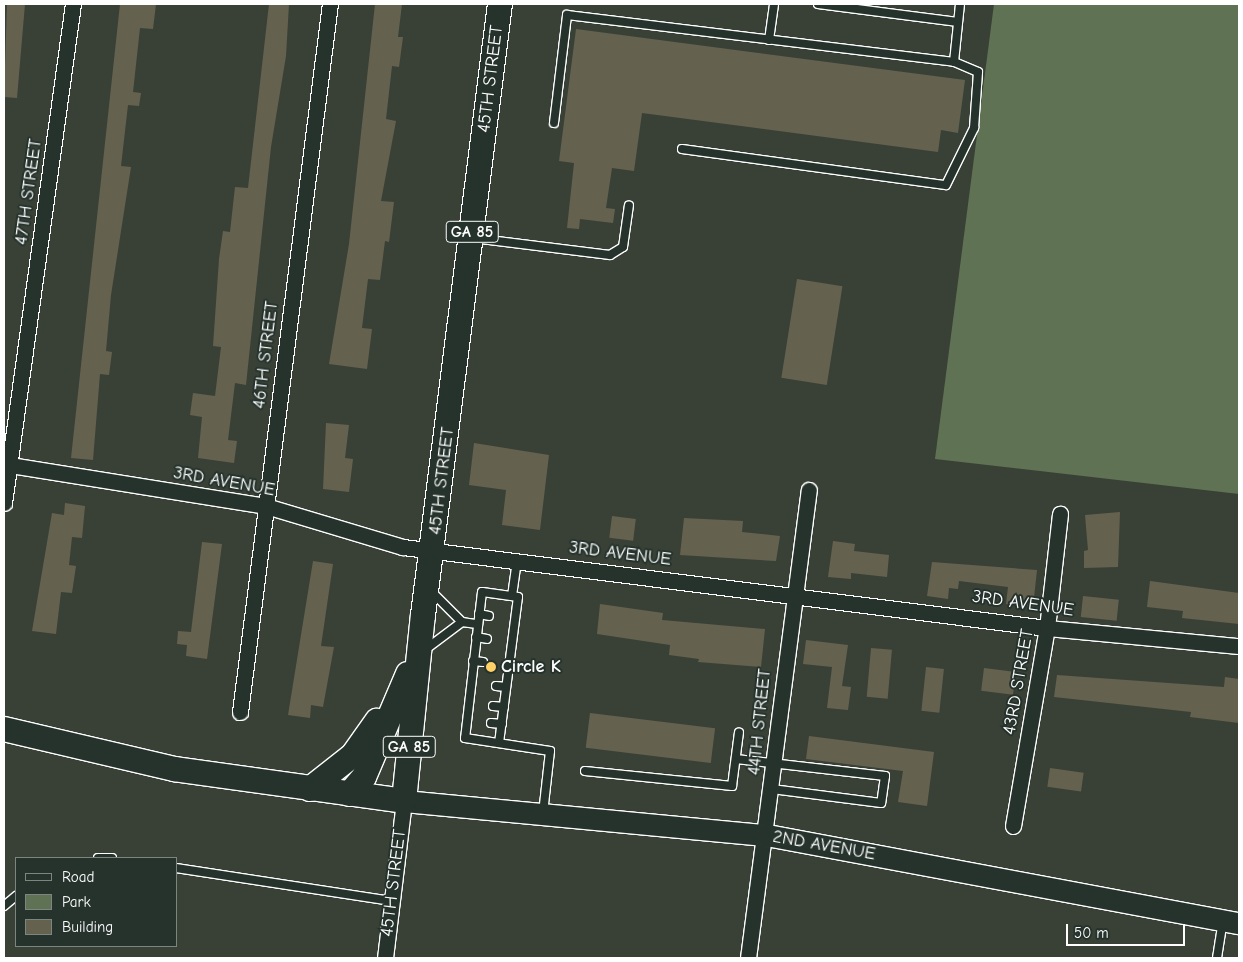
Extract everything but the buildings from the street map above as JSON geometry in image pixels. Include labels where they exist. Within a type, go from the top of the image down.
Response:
[{"type":"main road","name":"45TH STREET","points":[[404,801],[418,659],[427,587],[434,552],[500,4]]},
{"type":"main road","points":[[349,794],[364,777],[400,685],[418,659]]},
{"type":"main road","points":[[310,788],[353,755],[391,691],[400,685]]},
{"type":"main road","points":[[4,729],[174,769],[404,801]]},
{"type":"main road","name":"2ND AVENUE","points":[[404,801],[767,835],[1231,921]]},
{"type":"street","name":"47TH STREET","points":[[4,503],[7,464],[73,4]]},
{"type":"street","name":"46TH STREET","points":[[240,712],[330,4]]},
{"type":"street","name":"3RD AVENUE","points":[[7,464],[266,506],[403,547],[434,552],[793,593],[1047,628],[1239,646]]},
{"type":"street","name":"44TH STREET","points":[[748,958],[767,835],[793,593],[809,490]]},
{"type":"street","name":"43RD STREET","points":[[1013,826],[1047,628],[1060,514]]},
{"type":"street","name":"45TH STREET","points":[[385,958],[404,801]]},
{"type":"lane","points":[[770,40],[774,4]]},
{"type":"lane","points":[[818,4],[958,22]]},
{"type":"lane","points":[[954,62],[960,4]]},
{"type":"lane","points":[[554,123],[567,15],[954,62],[978,72],[974,128],[946,185],[682,148]]},
{"type":"lane","points":[[471,238],[610,255],[623,247],[629,205]]},
{"type":"lane","points":[[512,596],[517,561]]},
{"type":"lane","points":[[427,587],[462,622],[477,624]]},
{"type":"lane","points":[[499,743],[518,597],[482,592],[469,702],[471,720],[465,738],[550,751],[542,815]]},
{"type":"lane","points":[[479,614],[489,616]]},
{"type":"lane","points":[[506,618],[515,619]]},
{"type":"lane","points":[[418,659],[462,622]]},
{"type":"lane","points":[[476,637],[487,639]]},
{"type":"lane","points":[[502,641],[512,642]]},
{"type":"lane","points":[[473,661],[483,662]]},
{"type":"lane","points":[[500,664],[509,665]]},
{"type":"lane","points":[[471,683],[481,684]]},
{"type":"lane","points":[[496,686],[506,687]]},
{"type":"lane","points":[[469,702],[478,704]]},
{"type":"lane","points":[[493,706],[504,707]]},
{"type":"lane","points":[[491,723],[502,724]]},
{"type":"lane","points":[[585,771],[732,786],[739,732]]},
{"type":"lane","points":[[736,759],[885,776],[881,803],[772,789]]},
{"type":"lane","points":[[178,868],[391,901]]},
{"type":"lane","points":[[4,906],[15,897]]},
{"type":"lane","points":[[1217,958],[1231,921]]},
{"type":"green space","points":[[994,4],[1239,4],[1239,494],[935,459]]},
{"type":"place","name":"Circle K","points":[[491,667]]}]
